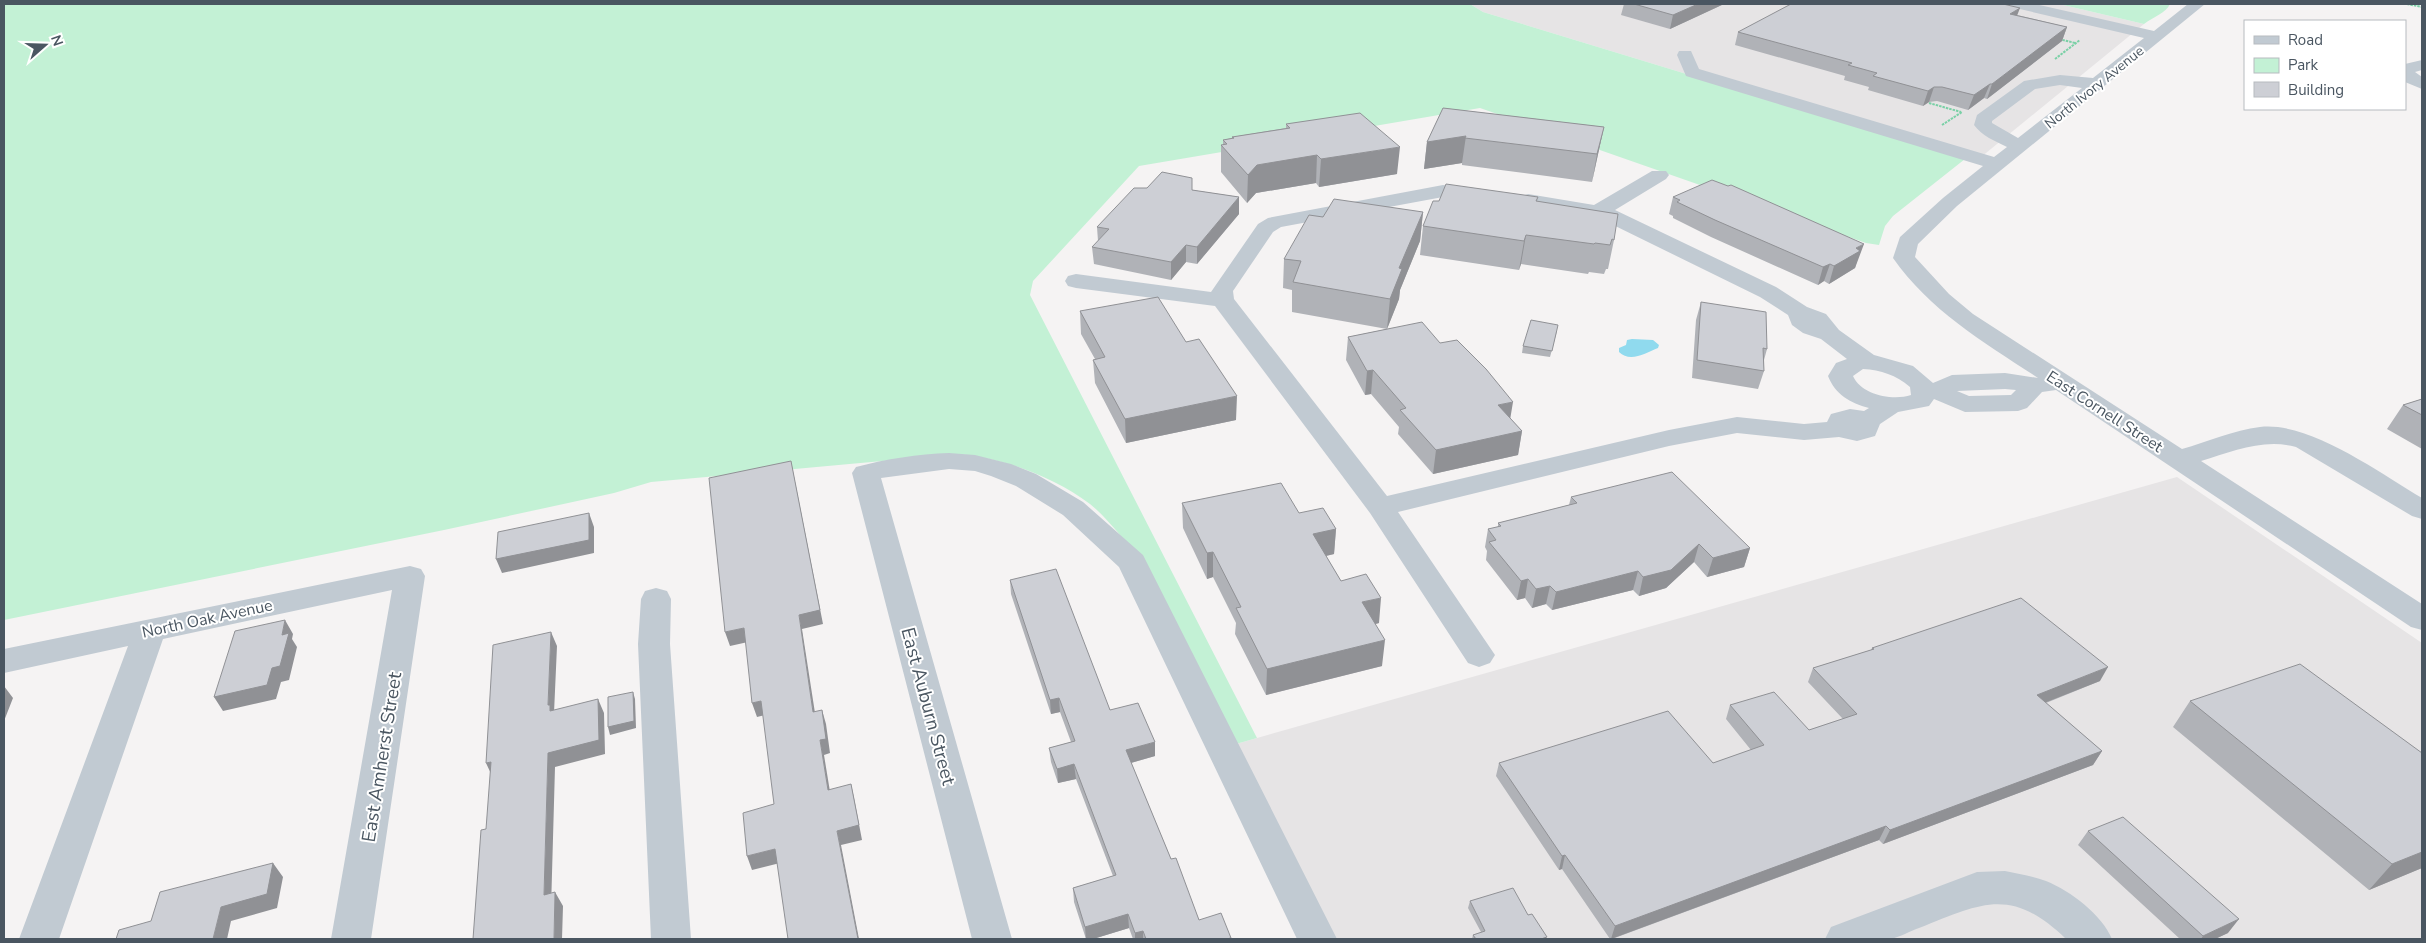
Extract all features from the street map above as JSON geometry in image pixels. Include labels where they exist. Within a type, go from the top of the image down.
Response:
[{"type":"street","points":[[2016,4],[2156,36]]},
{"type":"street","name":"North Ivory Avenue","points":[[1995,166],[2197,4]]},
{"type":"street","points":[[1685,55],[1692,72],[1995,166]]},
{"type":"street","points":[[2422,65],[2408,68],[2406,72],[2408,77],[2422,84]]},
{"type":"street","points":[[2020,146],[1991,132],[1983,125],[1983,119],[2030,85],[2060,80],[2097,84]]},
{"type":"street","name":"East Cornell Street","points":[[1995,166],[1924,226],[1908,242],[1904,258],[1941,298],[1965,319],[2422,620]]},
{"type":"street","points":[[1598,211],[1659,175]]},
{"type":"street","points":[[1479,655],[1380,507],[1222,300],[1222,291],[1265,228],[1275,222],[1443,190],[1598,211],[1760,288],[1799,312],[1816,317],[1825,324],[1828,334],[1867,362]]},
{"type":"street","points":[[1076,281],[1222,300]]},
{"type":"street","points":[[1879,413],[1857,397],[1841,382],[1840,375],[1843,369],[1850,365],[1867,362],[1899,368],[1920,381],[1930,390]]},
{"type":"street","points":[[1380,507],[1669,438],[1737,424],[1804,432],[1839,429],[1840,420],[1911,406],[1920,402],[1930,390],[1952,383],[2005,382],[2034,386],[2060,382]]},
{"type":"street","points":[[2178,459],[2260,435],[2283,435],[2305,441],[2422,510]]},
{"type":"street","name":"East Auburn Street","points":[[992,939],[866,473],[919,463],[950,460],[980,464],[1011,473],[1057,498],[1110,538],[1132,562],[1317,939]]},
{"type":"street","name":"North Oak Avenue","points":[[4,661],[410,576]]},
{"type":"street","name":"East Amherst Street","points":[[351,939],[410,576]]},
{"type":"street","points":[[656,599],[654,644],[671,939]]},
{"type":"street","points":[[39,939],[150,630]]},
{"type":"street","points":[[1845,939],[1977,888],[2005,887],[2035,894],[2066,914],[2092,939]]},
{"type":"path","points":[[2406,4],[2422,7]]},
{"type":"path","points":[[2057,39],[2076,44]]},
{"type":"path","points":[[2049,64],[2082,39]]},
{"type":"path","points":[[1929,103],[1961,112]]},
{"type":"shaded area","points":[[1470,4],[2059,4],[2144,24],[1975,162],[1483,12]]},
{"type":"shaded area","points":[[2177,477],[2422,643],[2422,939],[1334,939],[1236,744]]},
{"type":"green space","points":[[4,4],[1470,4],[1483,12],[1965,159],[1893,216],[1885,226],[1879,245],[1866,243],[1480,108],[1139,166],[1033,281],[1030,295],[1257,738],[1236,744],[1129,545],[1105,518],[1090,504],[1044,477],[994,460],[959,454],[651,482],[614,493],[444,530],[4,620]]},
{"type":"green space","points":[[2059,4],[2170,4],[2144,24]]},
{"type":"water","points":[[1627,340],[1653,340],[1659,345],[1658,348],[1638,356],[1628,357],[1619,352],[1619,348],[1626,345]]},
{"type":"building","points":[[1634,4],[1698,4],[1673,15]]},
{"type":"building","points":[[1791,4],[2003,4],[2020,8],[2010,14],[2067,27],[1992,84],[1974,95],[1942,87],[1934,87],[1928,91],[1873,76],[1877,73],[1848,65],[1852,63],[1738,32]]},
{"type":"building","points":[[1443,108],[1604,127],[1597,154],[1465,138],[1466,136],[1427,142]]},
{"type":"building","points":[[1360,113],[1400,147],[1321,159],[1317,155],[1257,165],[1248,175],[1221,145],[1227,144],[1223,140],[1234,138],[1232,137],[1290,128],[1286,124]]},
{"type":"building","points":[[1162,172],[1192,178],[1192,190],[1239,197],[1197,247],[1186,245],[1171,262],[1092,247],[1109,229],[1097,227],[1134,188],[1147,188]]},
{"type":"building","points":[[1712,180],[1728,186],[1731,185],[1864,244],[1856,248],[1860,251],[1834,266],[1830,264],[1823,267],[1715,220],[1677,202],[1680,200],[1673,197]]},
{"type":"building","points":[[1446,184],[1538,197],[1536,201],[1618,214],[1614,240],[1612,239],[1610,245],[1526,235],[1524,241],[1423,226],[1433,201],[1439,201]]},
{"type":"building","points":[[1334,199],[1423,212],[1399,268],[1402,269],[1390,299],[1293,282],[1301,261],[1284,259],[1309,215],[1323,217]]},
{"type":"building","points":[[1158,297],[1186,342],[1199,339],[1237,396],[1125,419],[1093,360],[1105,357],[1080,311]]},
{"type":"building","points":[[1701,302],[1766,312],[1767,349],[1763,348],[1764,371],[1697,360]]},
{"type":"building","points":[[1531,320],[1558,325],[1552,351],[1523,346]]},
{"type":"building","points":[[1422,322],[1440,343],[1457,340],[1486,369],[1513,402],[1498,405],[1522,431],[1436,450],[1400,410],[1406,408],[1373,370],[1367,371],[1348,337]]},
{"type":"building","points":[[2422,399],[2422,415],[2403,405]]},
{"type":"building","points":[[791,461],[820,610],[799,615],[813,712],[822,710],[826,739],[820,740],[828,790],[851,784],[859,825],[837,831],[858,939],[788,939],[775,849],[747,856],[743,813],[774,804],[761,701],[752,703],[744,628],[725,632],[709,478]]},
{"type":"building","points":[[1672,472],[1750,548],[1713,558],[1699,544],[1671,570],[1643,577],[1638,571],[1556,592],[1550,586],[1536,589],[1528,579],[1521,581],[1489,542],[1496,540],[1488,529],[1501,526],[1498,523],[1577,503],[1571,497]]},
{"type":"building","points":[[1281,483],[1299,513],[1323,508],[1336,529],[1313,534],[1341,581],[1366,574],[1381,598],[1362,602],[1385,640],[1267,669],[1236,608],[1241,607],[1213,552],[1207,553],[1182,503]]},
{"type":"building","points":[[589,513],[589,540],[496,559],[498,532]]},
{"type":"building","points":[[1056,569],[1110,710],[1138,703],[1155,742],[1126,750],[1171,859],[1176,858],[1199,920],[1221,913],[1231,938],[1146,939],[1143,931],[1135,933],[1128,914],[1085,927],[1073,888],[1116,875],[1074,764],[1057,769],[1049,748],[1075,741],[1059,698],[1050,700],[1010,580]]},
{"type":"building","points":[[2021,598],[2108,667],[2037,695],[2102,751],[1890,830],[1886,826],[1615,926],[1565,855],[1562,856],[1499,763],[1668,711],[1713,763],[1764,745],[1730,705],[1774,692],[1809,730],[1857,714],[1813,668]]},
{"type":"building","points":[[285,620],[282,635],[289,633],[280,666],[272,668],[267,685],[214,697],[235,631]]},
{"type":"building","points":[[551,632],[548,705],[550,705],[550,711],[598,699],[599,740],[548,753],[544,895],[555,892],[554,939],[473,939],[481,830],[486,829],[491,762],[486,763],[493,645]]},
{"type":"building","points":[[2300,664],[2422,753],[2422,852],[2392,864],[2190,701]]},
{"type":"building","points":[[633,692],[634,721],[608,727],[608,697]]},
{"type":"building","points":[[2123,817],[2239,919],[2203,936],[2088,831]]},
{"type":"building","points":[[273,863],[267,894],[221,907],[213,939],[116,939],[119,930],[151,921],[160,892]]},
{"type":"building","points":[[1513,888],[1528,915],[1532,914],[1547,937],[1541,939],[1476,939],[1473,935],[1485,931],[1470,901]]}]
